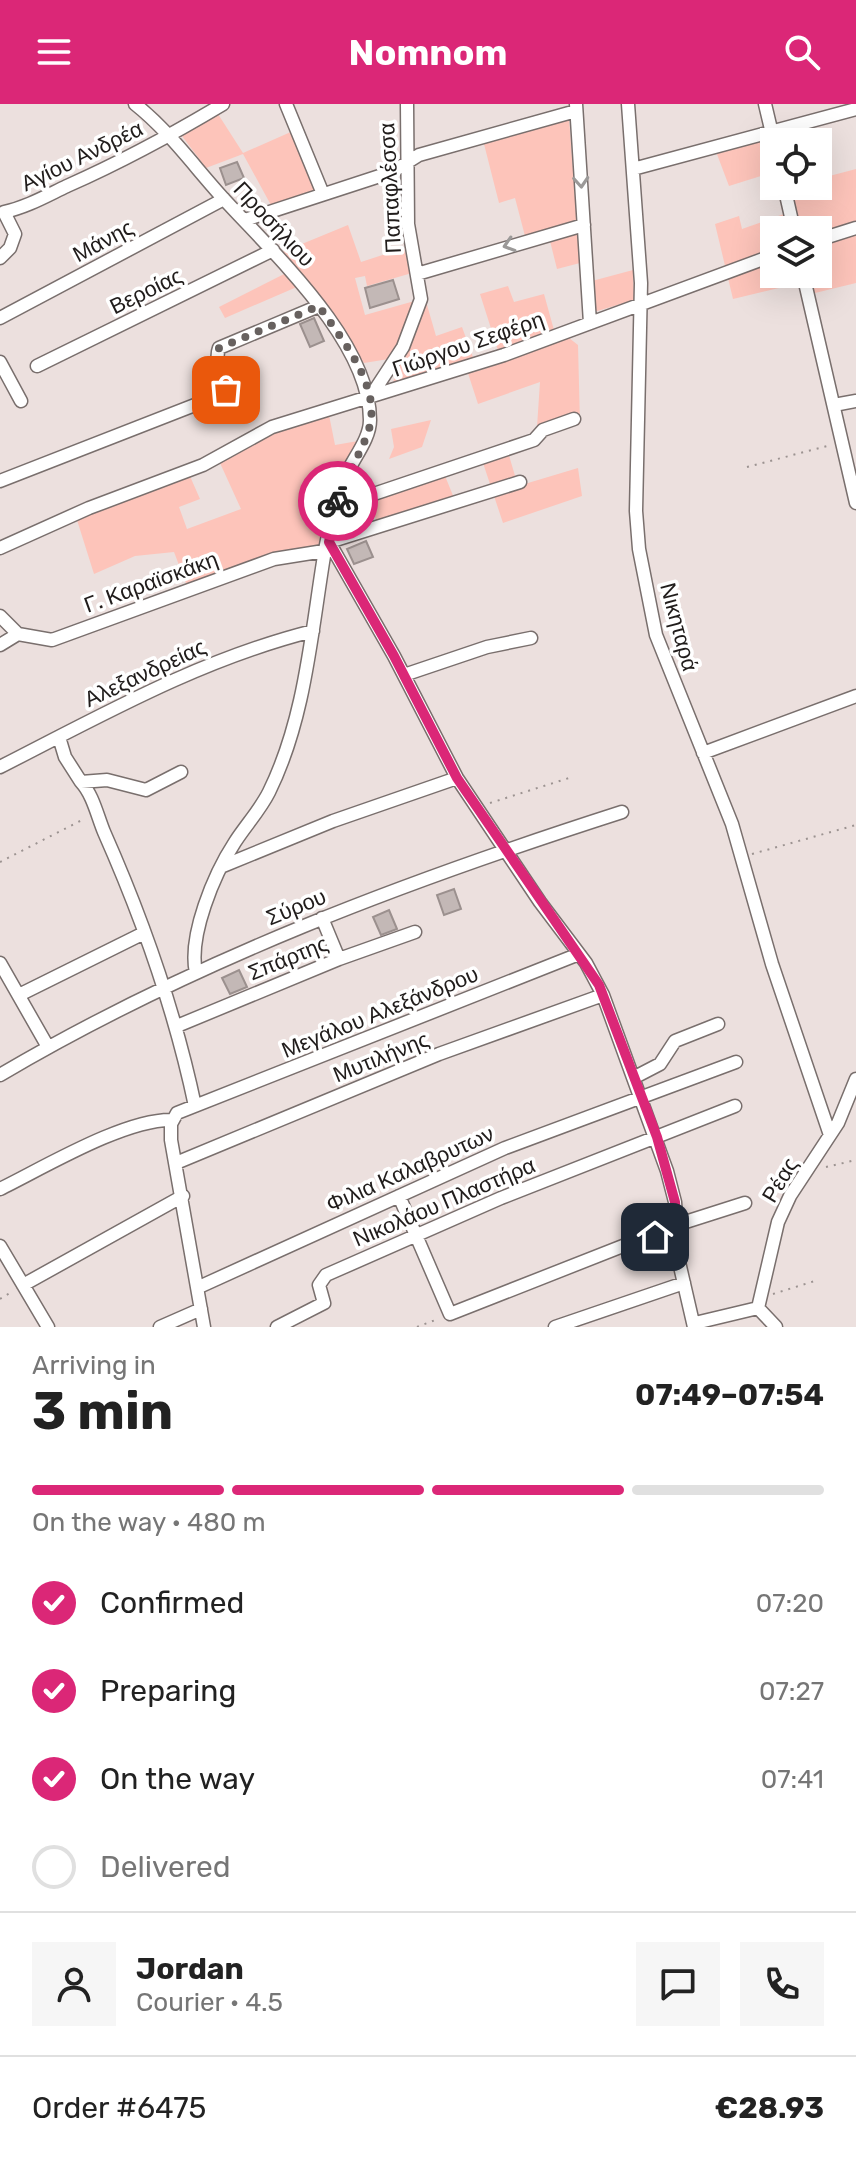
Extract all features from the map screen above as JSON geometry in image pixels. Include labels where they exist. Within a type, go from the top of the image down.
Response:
[{"type":"street","name":"Προσήλιου","points":[[135,104],[171,135],[319,306],[356,363],[369,399],[369,431],[338,500],[292,727],[276,776],[223,866],[196,936],[192,954],[196,973]]},
{"type":"street","name":"Αγίου Ανδρέα","points":[[0,258],[10,248],[15,234],[1,211],[32,203],[171,135],[223,104]]},
{"type":"street","points":[[286,104],[323,194]]},
{"type":"street","name":"Παπαφλέσσα","points":[[369,399],[407,340],[421,299],[409,241],[405,165],[407,104]]},
{"type":"street","name":"Νικηταρά","points":[[628,104],[640,305],[635,459],[639,549],[656,635],[743,857],[772,964],[830,1135]]},
{"type":"street","points":[[765,104],[771,128]]},
{"type":"street","points":[[245,220],[405,165],[419,155],[576,107],[590,323]]},
{"type":"street","points":[[798,128],[856,109]]},
{"type":"street","points":[[633,169],[760,139]]},
{"type":"street","name":"Μάνης","points":[[0,318],[224,199]]},
{"type":"street","points":[[417,274],[584,225]]},
{"type":"street","points":[[832,236],[856,228]]},
{"type":"street","name":"Βεροίας","points":[[37,366],[273,250]]},
{"type":"street","name":"Γιώργου Σεφέρη","points":[[0,548],[89,508],[203,465],[272,427],[369,399],[760,260]]},
{"type":"street","points":[[806,288],[856,503]]},
{"type":"street","points":[[0,481],[223,394],[226,388],[217,354],[219,348],[319,306]]},
{"type":"street","points":[[0,362],[21,401]]},
{"type":"street","points":[[834,405],[856,401]]},
{"type":"street","points":[[338,500],[347,503],[534,440],[543,430],[574,419]]},
{"type":"street","name":"Γ. Καραϊσκάκη","points":[[18,634],[39,640],[61,637],[274,559],[327,546],[520,482]]},
{"type":"street","points":[[327,546],[404,675],[457,778],[579,954],[603,995],[657,1137],[675,1202],[684,1283],[695,1325],[759,1303],[776,1327]]},
{"type":"street","points":[[0,616],[18,634],[0,645]]},
{"type":"street","name":"Αλεξανδρείας","points":[[0,767],[161,685],[232,656],[313,631]]},
{"type":"street","points":[[404,675],[487,647],[531,638]]},
{"type":"street","points":[[703,753],[856,696]]},
{"type":"street","points":[[59,737],[65,757],[87,789],[165,988],[195,1106]]},
{"type":"street","points":[[81,782],[107,780],[146,790],[181,772]]},
{"type":"street","points":[[223,866],[333,821],[457,778]]},
{"type":"street","name":"Σύρου","points":[[0,1075],[165,988],[322,918],[622,812]]},
{"type":"street","points":[[322,918],[339,959]]},
{"type":"street","name":"Σπάρτης","points":[[177,1026],[339,959],[415,932]]},
{"type":"street","points":[[19,995],[144,933]]},
{"type":"street","name":"Μεγάλου Αλεξάνδρου","points":[[173,1120],[179,1112],[579,954]]},
{"type":"street","points":[[0,963],[48,1047]]},
{"type":"street","name":"Μυτιλήνης","points":[[176,1163],[439,1054],[603,995]]},
{"type":"street","points":[[635,1077],[660,1064],[675,1041],[718,1024]]},
{"type":"street","name":"Φιλια Καλαβρυτων","points":[[199,1287],[505,1148],[736,1062]]},
{"type":"street","name":"Ρέας","points":[[759,1303],[778,1222],[790,1196],[830,1135],[856,1079]]},
{"type":"street","name":"Νικολάου Πλαστήρα","points":[[277,1327],[324,1303],[319,1285],[326,1275],[416,1235],[735,1106]]},
{"type":"street","points":[[0,1189],[105,1139],[159,1119],[173,1120],[171,1140],[204,1327]]},
{"type":"street","points":[[23,1285],[183,1196]]},
{"type":"street","points":[[399,1196],[450,1314],[633,1242],[745,1203]]},
{"type":"street","points":[[0,1246],[48,1327]]},
{"type":"street","points":[[555,1327],[684,1283]]},
{"type":"street","points":[[160,1327],[201,1309]]},
{"type":"path","points":[[747,467],[842,443]]},
{"type":"path","points":[[476,807],[569,778]]},
{"type":"path","points":[[0,862],[96,813]]},
{"type":"path","points":[[743,857],[856,825]]},
{"type":"path","points":[[814,1162],[828,1167],[856,1160]]},
{"type":"path","points":[[759,1303],[818,1280]]},
{"type":"path","points":[[0,1299],[23,1285]]},
{"type":"path","points":[[417,1327],[450,1314]]},
{"type":"shaded area","points":[[218,114],[243,153],[293,131],[318,191],[272,207],[243,154],[206,168],[182,136]]},
{"type":"shaded area","points":[[569,118],[580,263],[557,269],[547,229],[525,236],[515,198],[499,203],[484,144]]},
{"type":"shaded area","points":[[760,138],[760,176],[729,186],[715,149]]},
{"type":"shaded area","points":[[856,169],[856,283],[815,293],[808,288],[832,288],[832,216],[778,216],[784,214],[781,200],[832,200],[832,175]]},
{"type":"shaded area","points":[[739,216],[742,229],[760,223],[760,288],[779,288],[733,299],[715,224]]},
{"type":"shaded area","points":[[348,225],[361,262],[404,248],[412,273],[367,286],[365,276],[355,278],[365,315],[425,298],[436,336],[462,327],[478,371],[502,363],[480,294],[508,286],[514,302],[544,294],[557,341],[569,338],[578,345],[580,424],[544,435],[545,424],[537,427],[540,382],[478,404],[464,361],[392,386],[401,357],[364,363],[306,283],[225,318],[219,307],[294,269],[280,253]]},
{"type":"shaded area","points":[[633,270],[634,300],[594,312],[592,281]]},
{"type":"shaded area","points":[[329,415],[335,445],[358,441],[334,491],[322,546],[299,548],[187,586],[174,552],[135,556],[94,574],[77,520],[189,474],[200,499],[179,507],[187,529],[241,509],[220,463],[258,438]]},
{"type":"shaded area","points":[[431,420],[422,447],[389,459],[394,447],[391,429]]},
{"type":"shaded area","points":[[508,452],[518,486],[578,468],[582,496],[503,523],[482,460]]},
{"type":"shaded area","points":[[443,471],[454,498],[377,523],[369,498]]},
{"type":"building","points":[[237,162],[244,178],[226,185],[220,168]]},
{"type":"building","points":[[393,280],[399,299],[370,308],[365,288]]},
{"type":"building","points":[[314,318],[324,341],[310,347],[300,324]]},
{"type":"building","points":[[366,541],[373,557],[354,564],[347,549]]},
{"type":"building","points":[[454,889],[461,909],[444,915],[437,895]]},
{"type":"building","points":[[389,910],[397,929],[381,935],[373,917]]},
{"type":"building","points":[[239,970],[247,987],[230,994],[222,978]]},
{"type":"way so far","points":[[226,390],[217,358],[219,348],[319,306],[361,372],[369,399],[369,431],[343,483],[338,501]]},
{"type":"route","points":[[338,501],[329,542],[394,656],[457,778],[599,985],[657,1137],[675,1202],[676,1233],[655,1237]]}]
